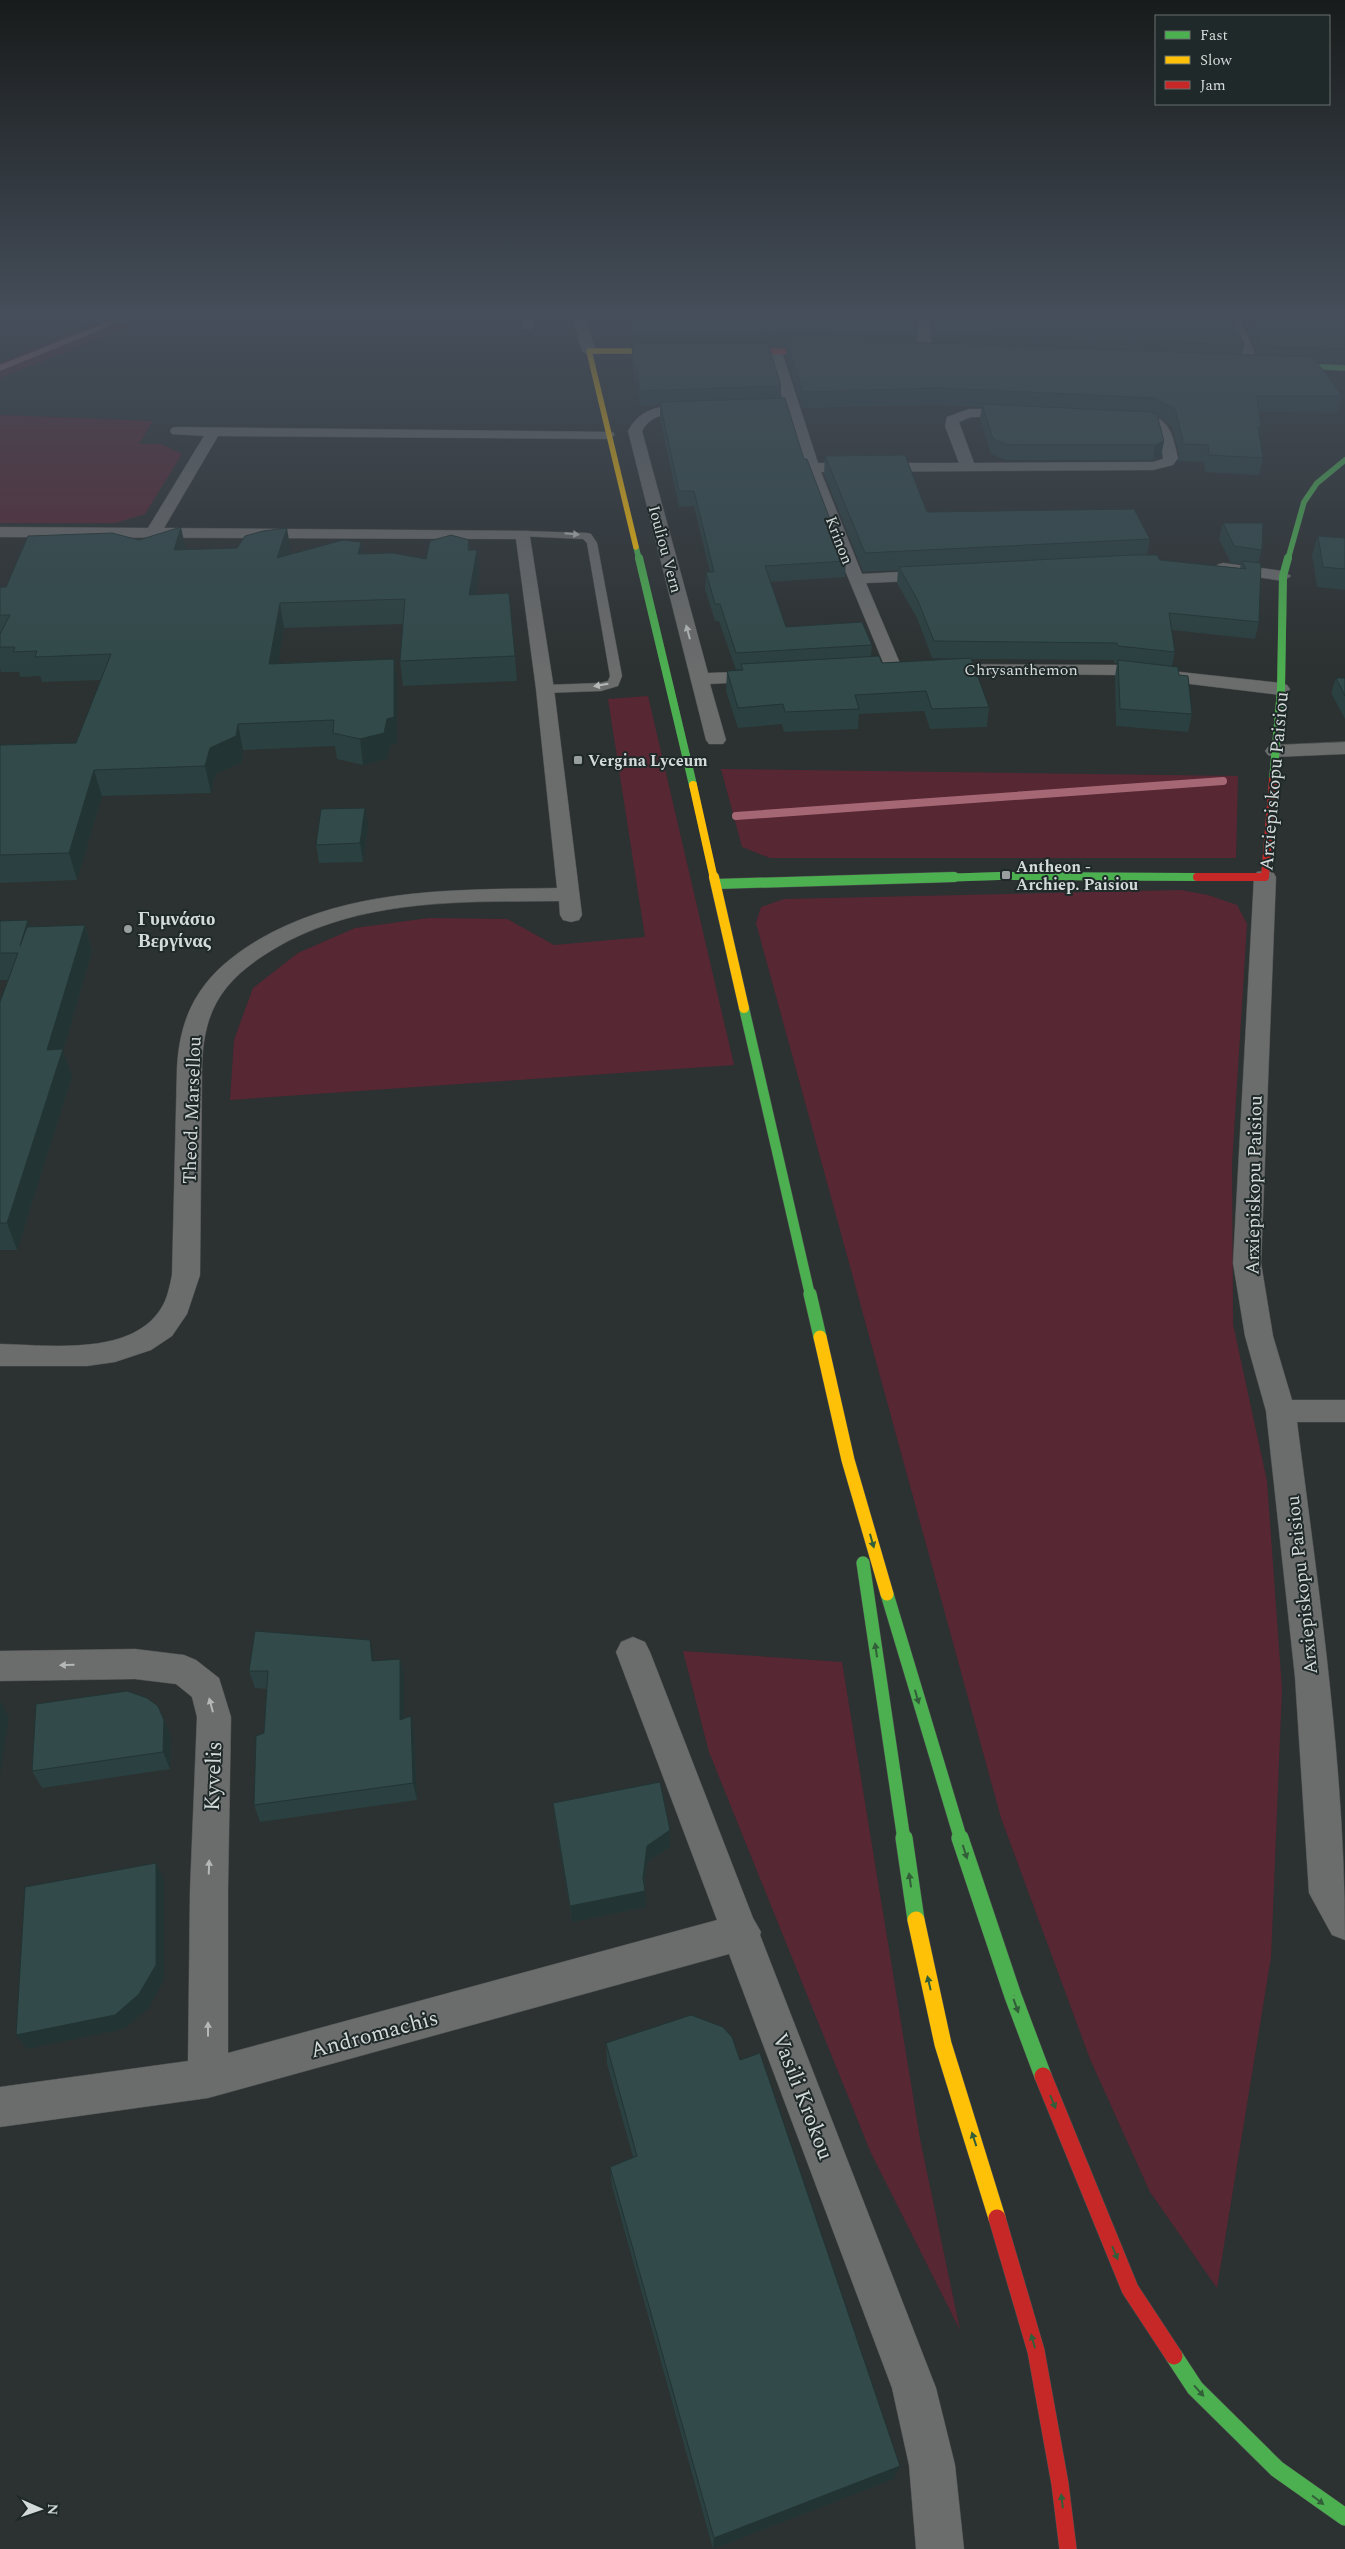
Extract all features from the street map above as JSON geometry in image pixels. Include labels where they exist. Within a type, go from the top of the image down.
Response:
[{"type":"street","points":[[153,533],[213,433]]},
{"type":"street","points":[[339,433],[608,435],[665,662],[848,1460],[945,1792],[1013,1996],[1035,2057],[1130,2289],[1195,2388],[1276,2469],[1345,2517]]},
{"type":"street","name":"Iouliou Vern","points":[[634,433],[716,740]]},
{"type":"street","name":"Krinon","points":[[800,433],[855,579],[893,668]]},
{"type":"street","points":[[955,433],[968,466]]},
{"type":"street","points":[[813,468],[1153,466],[1165,464],[1171,458],[1165,433]]},
{"type":"street","name":"Arxiepiskopu Paisiou","points":[[1345,460],[1317,483],[1304,502],[1283,576],[1281,689],[1265,877],[1246,1262],[1258,1336],[1281,1411],[1312,1677],[1328,1893],[1345,1922]]},
{"type":"street","points":[[0,532],[523,534],[546,689]]},
{"type":"street","points":[[1203,566],[1283,576]]},
{"type":"street","points":[[855,579],[950,574]]},
{"type":"street","name":"Chrysanthemon","points":[[874,670],[893,668],[1116,670],[1281,689]]},
{"type":"street","points":[[700,679],[777,675]]},
{"type":"street","name":"Theod. Marsellou","points":[[0,1355],[102,1355],[136,1347],[156,1336],[173,1315],[184,1296],[186,1275],[191,1044],[201,1006],[224,975],[241,960],[280,935],[344,910],[412,899],[569,904],[546,689]]},
{"type":"street","points":[[1276,751],[1345,748]]},
{"type":"street","points":[[716,884],[999,876],[1265,877]]},
{"type":"street","points":[[1281,1411],[1345,1411]]},
{"type":"street","points":[[848,1460],[917,1928],[944,2044],[1036,2351],[1060,2484],[1068,2549]]},
{"type":"street","name":"Vasili Krokou","points":[[633,1652],[717,1873],[742,1932],[914,2388],[932,2465],[940,2549]]},
{"type":"street","name":"Kyvelis","points":[[0,1666],[135,1664],[184,1670],[207,1689],[214,1717],[209,1890],[208,2078]]},
{"type":"street","name":"Andromachis","points":[[0,2107],[208,2078],[742,1932]]},
{"type":"lane","points":[[523,534],[572,534],[587,536],[592,542],[616,676],[614,683],[601,686],[546,689]]},
{"type":"shaded area","points":[[0,433],[146,433],[139,444],[161,444],[182,454],[145,514],[115,523],[0,523]]},
{"type":"shaded area","points":[[648,696],[734,1065],[230,1100],[234,1040],[253,988],[298,953],[355,928],[429,918],[507,919],[554,945],[645,937],[608,699]]},
{"type":"shaded area","points":[[721,769],[1238,776],[1236,858],[770,858],[742,847]]},
{"type":"shaded area","points":[[1181,890],[1208,895],[1237,905],[1247,924],[1232,1164],[1233,1324],[1267,1481],[1282,1689],[1271,1957],[1217,2288],[1150,2192],[1090,2059],[1001,1818],[756,923],[761,907],[784,899]]},
{"type":"shaded area","points":[[683,1651],[842,1662],[920,2139],[960,2330],[871,2153],[709,1752]]},
{"type":"building","points":[[666,433],[796,433],[804,459],[807,459],[846,561],[765,566],[786,627],[862,622],[872,645],[736,653],[720,604],[715,604],[706,572],[714,572],[694,491],[679,491]]},
{"type":"building","points":[[991,433],[1162,433],[1164,441],[1155,445],[1008,445],[993,439]]},
{"type":"building","points":[[1181,433],[1259,433],[1263,458],[1209,455],[1208,445],[1181,444],[1183,441]]},
{"type":"building","points":[[905,455],[927,512],[1134,509],[1150,539],[865,553],[825,456]]},
{"type":"building","points":[[1223,523],[1263,523],[1262,550],[1234,546]]},
{"type":"building","points":[[181,527],[174,550],[237,548],[245,536],[263,531],[287,528],[277,558],[343,540],[361,542],[358,554],[393,553],[426,559],[430,541],[451,535],[469,540],[468,550],[477,550],[469,595],[509,593],[515,656],[400,661],[405,599],[280,603],[269,664],[394,659],[394,717],[387,719],[384,733],[360,739],[333,733],[334,720],[238,724],[236,736],[210,748],[205,766],[94,770],[69,853],[0,855],[0,745],[76,743],[111,654],[35,657],[37,651],[13,652],[15,647],[0,647],[0,634],[10,615],[0,615],[0,587],[6,587],[28,536],[112,533],[139,540]]},
{"type":"building","points":[[1318,536],[1345,538],[1345,569],[1323,567]]},
{"type":"building","points":[[1157,555],[1160,560],[1246,569],[1242,561],[1261,563],[1259,622],[1169,613],[1175,652],[1118,646],[1117,643],[934,641],[918,601],[899,567]]},
{"type":"building","points":[[879,656],[882,663],[971,658],[989,707],[932,709],[926,691],[855,695],[859,709],[785,712],[783,704],[738,708],[727,671],[743,670],[741,664]]},
{"type":"building","points":[[1118,660],[1178,667],[1179,675],[1188,676],[1192,714],[1120,709]]},
{"type":"building","points":[[1336,678],[1345,678],[1345,696]]},
{"type":"building","points":[[365,808],[360,843],[316,845],[321,809]]},
{"type":"building","points":[[28,920],[20,946],[27,927],[85,925],[47,1050],[63,1049],[7,1223],[0,1223],[0,1002],[18,953],[0,953],[0,921]]},
{"type":"building","points":[[255,1631],[370,1640],[372,1661],[400,1659],[400,1720],[411,1716],[413,1783],[254,1805],[256,1736],[264,1733],[268,1671],[249,1671]]},
{"type":"building","points":[[127,1691],[147,1698],[158,1706],[164,1720],[163,1752],[32,1771],[36,1704]]},
{"type":"building","points":[[660,1782],[670,1830],[647,1846],[643,1878],[645,1891],[570,1906],[553,1803]]},
{"type":"building","points":[[156,1863],[156,1965],[139,1994],[115,2015],[16,2035],[25,1887]]},
{"type":"building","points":[[691,2015],[723,2027],[732,2037],[740,2060],[760,2053],[900,2466],[714,2538],[610,2167],[637,2156],[606,2043]]},
{"type":"waterway","points":[[736,816],[1223,781]]},
{"type":"traffic: fast","points":[[1273,780],[1281,689],[1283,576],[1304,502],[1317,483],[1345,460]]},
{"type":"traffic: fast","points":[[636,547],[693,785]]},
{"type":"traffic: fast","points":[[716,884],[999,876],[1197,877]]},
{"type":"traffic: fast","points":[[744,1008],[820,1337]]},
{"type":"traffic: fast","points":[[863,1563],[916,1920]]},
{"type":"traffic: fast","points":[[887,1594],[945,1792],[1013,1996],[1043,2076]]},
{"type":"traffic: fast","points":[[1174,2356],[1195,2388],[1277,2469],[1345,2517]]},
{"type":"traffic: slow","points":[[609,433],[636,547]]},
{"type":"traffic: slow","points":[[693,785],[744,1008]]},
{"type":"traffic: slow","points":[[820,1337],[848,1460],[887,1594]]},
{"type":"traffic: slow","points":[[916,1920],[943,2044],[997,2218]]},
{"type":"traffic: jam","points":[[1197,877],[1265,877],[1273,780]]},
{"type":"traffic: jam","points":[[1043,2076],[1130,2289],[1174,2356]]},
{"type":"traffic: jam","points":[[997,2218],[1036,2351],[1060,2484],[1068,2549]]},
{"type":"place","name":"Vergina Lyceum","points":[[578,760]]},
{"type":"place","name":"Antheon - Archiep. Paisiou","points":[[1006,875]]},
{"type":"place","name":"Γυμνάσιο Βεργίνας","points":[[128,929]]}]
